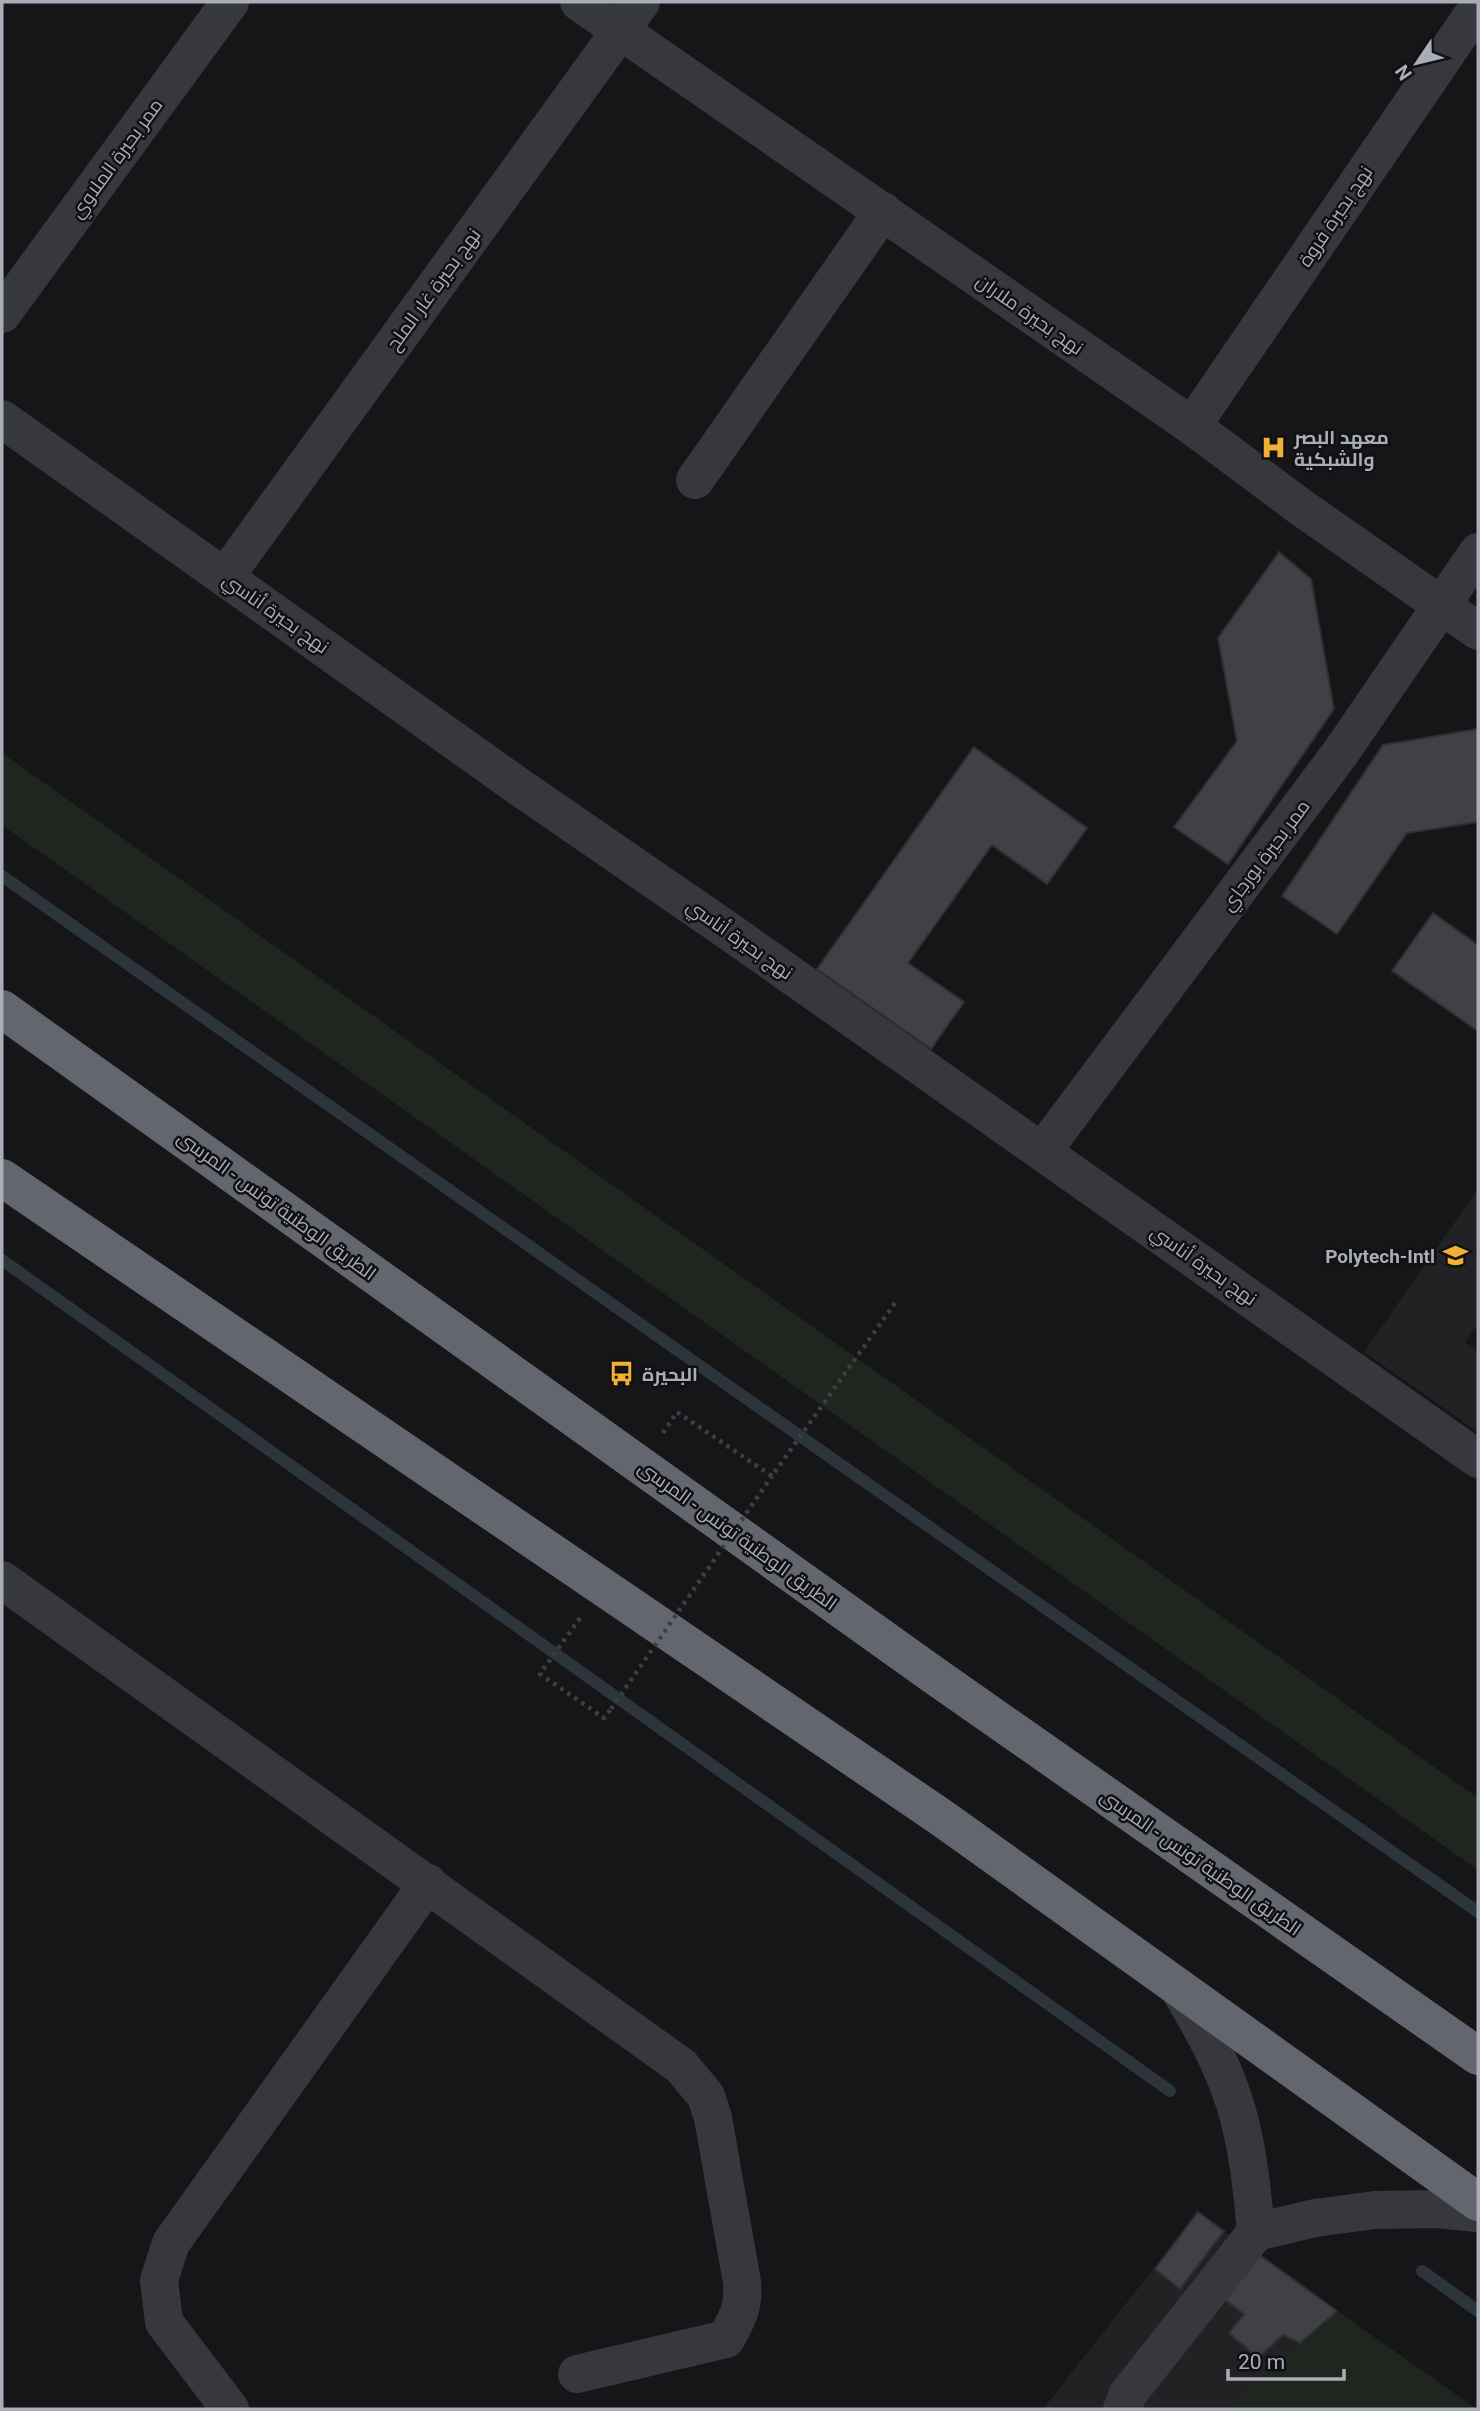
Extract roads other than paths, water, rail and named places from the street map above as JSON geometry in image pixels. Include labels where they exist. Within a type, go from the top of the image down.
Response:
[{"type":"highway","name":"الطريق الوطنية تونس - المرسى","points":[[2,1009],[947,1684],[1478,2056]]},
{"type":"highway","points":[[2,1178],[942,1818],[1478,2202]]},
{"type":"street","name":"ممر بحيرة الملاوي","points":[[2,314],[230,2]]},
{"type":"street","name":"نهج بحيرة ملاران","points":[[579,2],[631,16],[883,211],[1192,426],[1302,508],[1478,631]]},
{"type":"street","name":"نهج بحيرة فروة","points":[[1192,426],[1478,6]]},
{"type":"street","name":"نهج بحيرة غار الملح","points":[[225,577],[631,16]]},
{"type":"street","points":[[695,480],[883,211]]},
{"type":"street","name":"نهج بحيرة أناسي","points":[[2,419],[518,786],[1478,1459]]},
{"type":"street","name":"ممر بحيرة بورجاي","points":[[1042,1152],[1341,752],[1478,552]]},
{"type":"street","points":[[2,1580],[681,2066],[706,2096],[713,2118],[743,2282],[743,2302],[737,2318],[726,2339],[577,2374]]},
{"type":"street","points":[[230,2409],[164,2322],[159,2280],[171,2243],[428,1883]]},
{"type":"street","points":[[1178,1987],[1210,2043],[1235,2103],[1250,2166],[1256,2232]]},
{"type":"street","points":[[1122,2409],[1128,2394],[1256,2232],[1315,2218],[1375,2210],[1435,2209],[1478,2213]]},
{"type":"waterway","points":[[2,876],[1478,1912]]},
{"type":"waterway","points":[[2,1260],[1170,2091]]},
{"type":"waterway","points":[[1422,2271],[1478,2311]]},
{"type":"place","name":"معهد البصر والشبكية","points":[[1274,448]]},
{"type":"place","name":"Polytech-Intl","points":[[1455,1256]]},
{"type":"place","name":"البحيرة","points":[[622,1374]]}]
